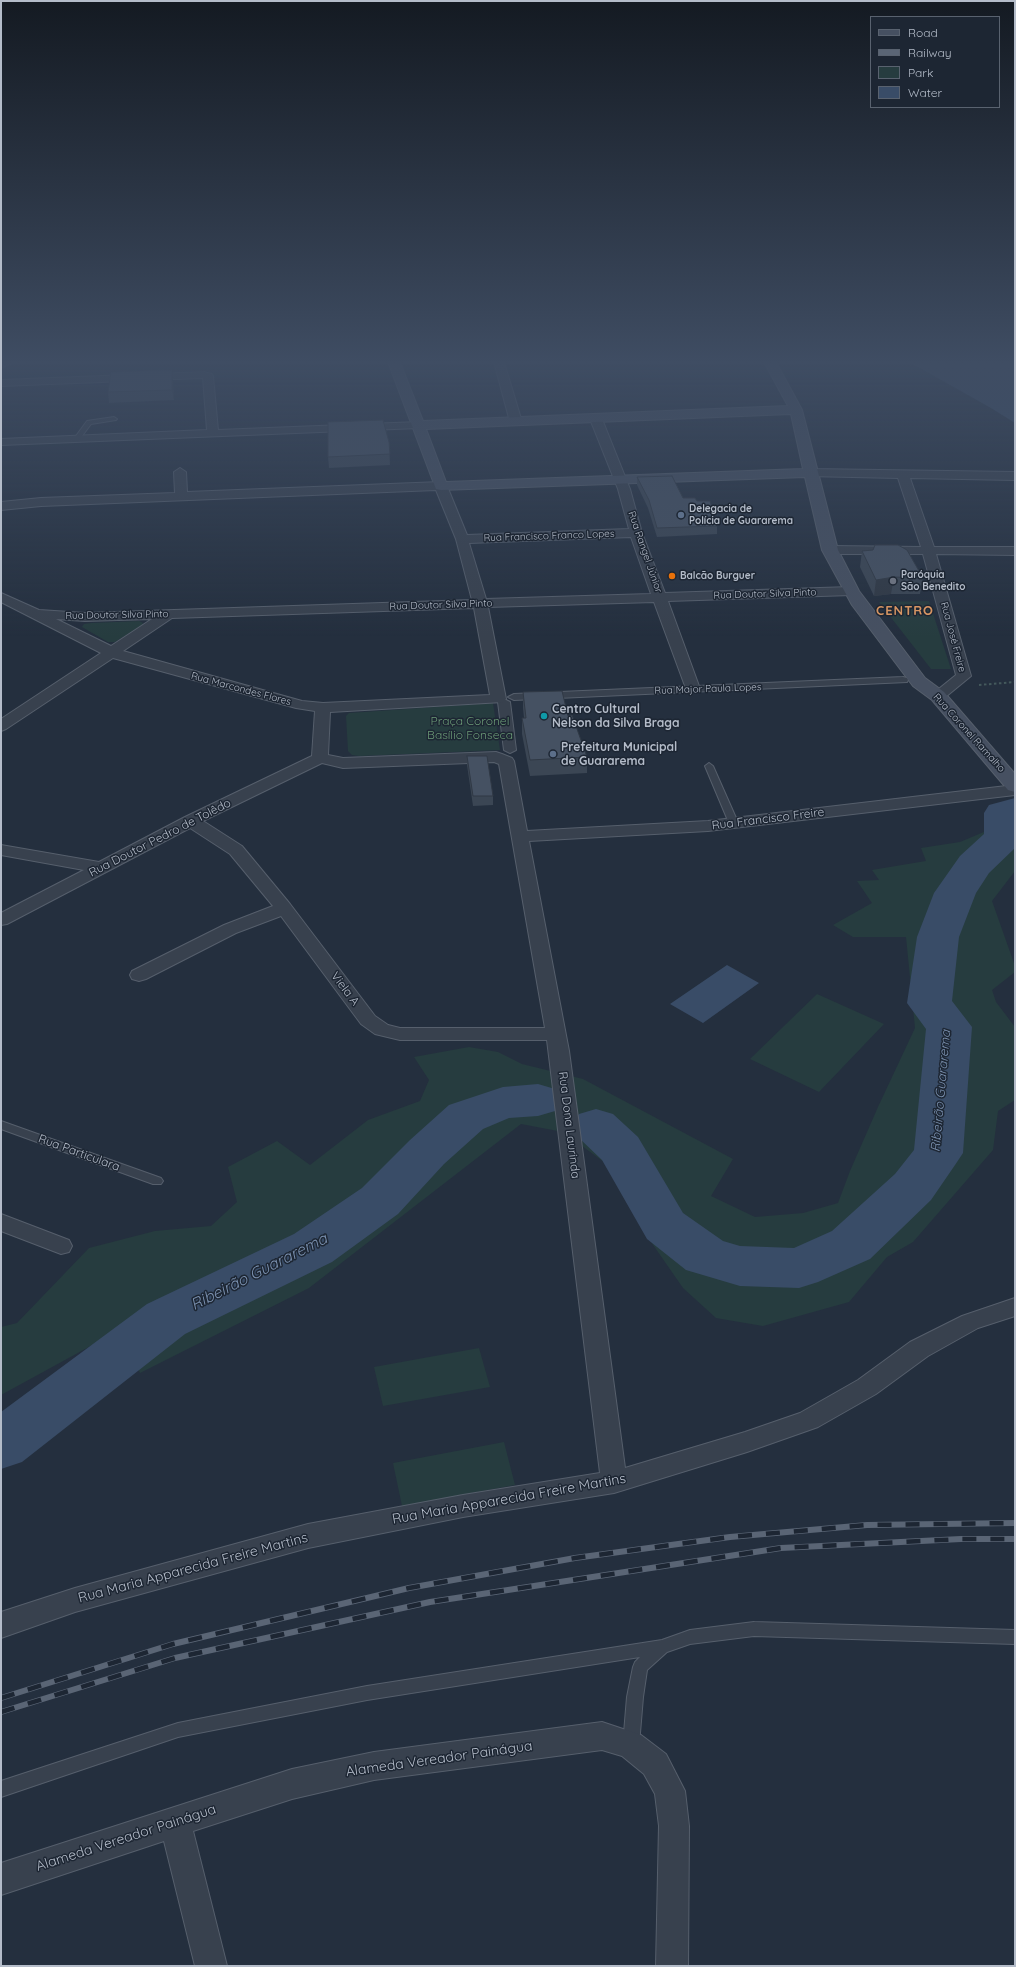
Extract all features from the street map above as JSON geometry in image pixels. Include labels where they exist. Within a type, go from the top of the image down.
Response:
[{"type":"main road","points":[[429,454],[441,486],[811,473]]},
{"type":"main road","name":"Rua Coronel Ramalho","points":[[806,454],[830,550],[851,591],[919,682],[938,696],[1015,786]]},
{"type":"street","name":"Rua Rangel Júnior","points":[[610,454],[621,479],[636,533],[692,686]]},
{"type":"street","points":[[180,472],[181,496]]},
{"type":"street","points":[[811,473],[1015,476]]},
{"type":"street","name":"Rua José Freire","points":[[903,475],[929,551],[964,676],[938,696]]},
{"type":"street","points":[[1,506],[41,502],[441,486],[462,539],[505,699],[510,750]]},
{"type":"street","name":"Rua Francisco Franco Lopes","points":[[462,539],[636,533]]},
{"type":"street","points":[[830,550],[1015,551]]},
{"type":"street","name":"Rua Doutor Silva Pinto","points":[[32,613],[85,617],[851,591]]},
{"type":"street","name":"Rua Marcondes Flores","points":[[1,597],[113,653],[301,705],[323,708],[505,699]]},
{"type":"street","points":[[1,726],[113,653],[169,614]]},
{"type":"street","points":[[67,630],[72,622],[85,617]]},
{"type":"street","name":"Rua Major Paula Lopes","points":[[505,699],[903,680]]},
{"type":"street","points":[[320,758],[323,708]]},
{"type":"street","name":"Rua Dona Laurinda","points":[[320,758],[343,762],[496,757],[506,761],[559,1051],[614,1482]]},
{"type":"street","name":"Rua Doutor Pedro de Tolêdo","points":[[1,920],[191,821],[320,758]]},
{"type":"street","name":"Rua Francisco Freire","points":[[520,836],[708,826],[1015,790]]},
{"type":"street","name":"Viela A","points":[[191,821],[236,850],[284,908],[368,1020],[382,1030],[400,1034],[555,1034]]},
{"type":"street","points":[[1,850],[102,868]]},
{"type":"street","points":[[140,975],[230,929],[284,908]]},
{"type":"street","points":[[1,1222],[61,1246]]},
{"type":"street","name":"Rua Maria Apparecida Freire Martins","points":[[1,1625],[75,1600],[308,1536],[462,1506],[614,1482],[747,1442],[809,1420],[867,1388],[926,1346],[970,1322],[1015,1306]]},
{"type":"street","name":"Alameda Vereador Painágua","points":[[1,1878],[292,1784],[374,1766],[602,1736],[631,1745],[655,1764],[670,1791],[674,1826],[672,1966]]},
{"type":"street","points":[[175,1822],[211,1966]]},
{"type":"lane","points":[[709,766],[733,823]]},
{"type":"lane","name":"Rua Particulara","points":[[1,1125],[157,1181]]},
{"type":"lane","points":[[1,1789],[178,1730],[367,1693],[662,1647],[690,1637],[754,1629],[1015,1637]]},
{"type":"lane","points":[[631,1745],[635,1698],[640,1667],[662,1647]]},
{"type":"path","points":[[977,685],[1015,682]]},
{"type":"green space","points":[[929,601],[951,669],[931,669],[879,602]]},
{"type":"green space","points":[[139,621],[143,623],[142,625],[115,642],[108,642],[82,627],[84,624],[91,623]]},
{"type":"green space","name":"Praça Coronel Basílio Fonseca","points":[[493,703],[500,750],[359,756],[352,755],[348,751],[346,716],[349,713]]},
{"type":"green space","points":[[991,829],[1010,842],[1015,842],[1015,871],[992,901],[1015,966],[1015,972],[992,990],[996,1002],[1015,1027],[1015,1100],[998,1111],[993,1150],[913,1242],[887,1257],[849,1302],[763,1326],[716,1318],[683,1288],[649,1239],[612,1168],[563,1132],[521,1124],[309,1288],[140,1373],[118,1331],[1,1395],[1,1327],[17,1323],[89,1248],[155,1231],[211,1226],[237,1202],[228,1167],[277,1141],[310,1165],[368,1120],[420,1101],[429,1080],[414,1057],[469,1047],[498,1052],[522,1064],[583,1079],[733,1159],[711,1196],[755,1217],[803,1213],[838,1203],[850,1171],[878,1107],[915,1028],[906,937],[853,937],[833,925],[872,903],[857,881],[879,880],[872,870],[926,861],[921,848],[960,842]]},
{"type":"green space","points":[[817,994],[884,1024],[819,1092],[750,1059]]},
{"type":"green space","points":[[479,1348],[490,1387],[383,1406],[374,1367]]},
{"type":"green space","points":[[504,1442],[515,1485],[402,1506],[393,1463]]},
{"type":"water","points":[[727,965],[759,983],[703,1023],[670,1004]]},
{"type":"building","points":[[328,454],[390,454],[328,457]]},
{"type":"building","points":[[672,476],[683,498],[695,498],[697,501],[710,501],[717,526],[657,528],[649,500],[637,477]]},
{"type":"building","points":[[875,545],[898,545],[907,550],[923,578],[894,577],[876,580],[862,551],[873,550]]},
{"type":"building","points":[[562,691],[568,716],[572,715],[587,757],[530,760],[522,718],[526,718],[523,692]]},
{"type":"building","points":[[467,756],[487,756],[493,796],[473,796]]},
{"type":"waterway","name":"Ribeirão Guararema","points":[[596,1126],[621,1149],[665,1226],[705,1256],[740,1266],[799,1268],[851,1245],[913,1187],[938,1153],[949,1027],[929,1003],[938,937],[955,893],[974,865],[1004,837],[1003,813],[1015,810]]},
{"type":"waterway","name":"Ribeirão Guararema","points":[[1,1445],[166,1319],[313,1248],[380,1201],[427,1152],[466,1117],[503,1103],[538,1100]]},
{"type":"railway","points":[[1,1698],[173,1644],[409,1588],[575,1558],[730,1537],[867,1525],[1015,1523]]},
{"type":"railway","points":[[1,1712],[175,1658],[430,1602],[781,1548],[961,1539],[1015,1539]]},
{"type":"place","name":"Delegacia de Polícia de Guararema","points":[[681,515]]},
{"type":"place","name":"Balcão Burguer","points":[[672,576]]},
{"type":"place","name":"Paróquia São Benedito","points":[[893,581]]},
{"type":"place","name":"Centro Cultural Nelson da Silva Braga","points":[[544,716]]},
{"type":"place","name":"Prefeitura Municipal de Guararema","points":[[553,754]]},
{"type":"district","name":"CENTRO","points":[[905,611]]}]
